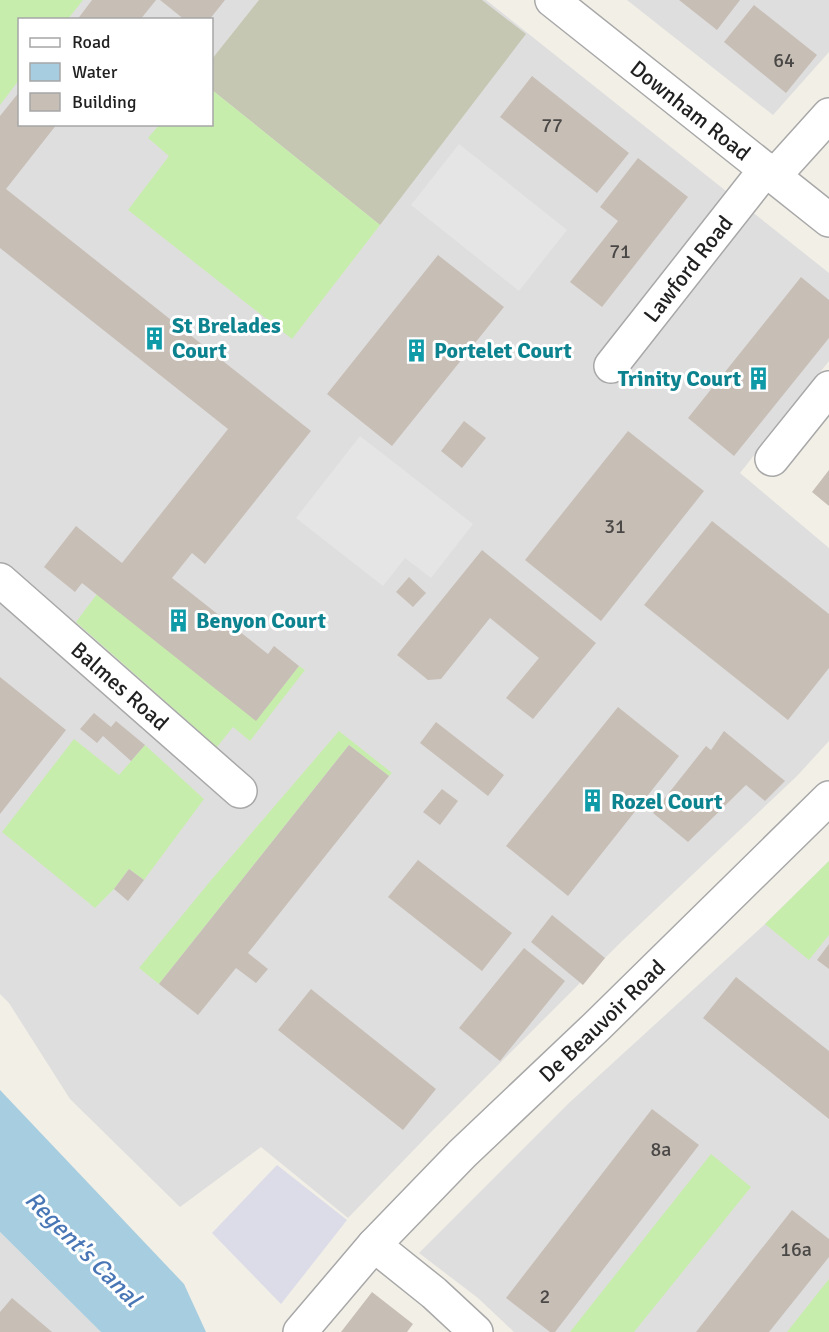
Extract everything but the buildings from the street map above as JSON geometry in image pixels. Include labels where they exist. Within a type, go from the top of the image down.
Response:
[{"type":"street","name":"Downham Road","points":[[552,0],[829,220]]},
{"type":"street","name":"Lawford Road","points":[[611,366],[770,173],[829,115]]},
{"type":"street","points":[[772,459],[829,388]]},
{"type":"street","name":"Balmes Road","points":[[0,580],[240,791]]},
{"type":"street","name":"De Beauvoir Road","points":[[300,1332],[374,1245],[462,1154],[597,1026],[829,798]]},
{"type":"street","points":[[374,1245],[434,1293],[476,1332]]},
{"type":"shaded area","points":[[0,0],[486,0],[829,273],[829,361],[740,473],[829,548],[829,741],[797,776],[621,942],[348,1218],[261,1147],[180,1207],[70,1099],[9,1003],[0,994]]},
{"type":"shaded area","points":[[259,0],[482,0],[526,34],[380,225],[213,91],[213,58]]},
{"type":"shaded area","points":[[627,0],[829,0],[829,52],[773,115]]},
{"type":"shaded area","points":[[459,144],[567,230],[519,291],[411,205]]},
{"type":"shaded area","points":[[360,436],[473,524],[431,578],[405,558],[383,586],[296,518]]},
{"type":"shaded area","points":[[829,861],[829,1332],[514,1332],[478,1298],[419,1253],[569,1103],[765,924]]},
{"type":"shaded area","points":[[277,1165],[347,1220],[281,1304],[212,1233]]},
{"type":"shaded area","points":[[0,1232],[101,1332],[0,1332]]},
{"type":"green space","points":[[0,0],[83,0],[69,18],[18,18],[18,81],[0,105]]},
{"type":"green space","points":[[213,91],[380,225],[292,339],[128,210],[169,156],[148,138],[158,126],[213,126]]},
{"type":"green space","points":[[97,594],[256,720],[299,666],[305,670],[250,741],[233,727],[217,747],[76,622]]},
{"type":"green space","points":[[339,731],[392,773],[389,776],[349,745],[159,984],[139,968]]},
{"type":"green space","points":[[74,739],[119,775],[145,745],[204,799],[144,880],[129,869],[114,889],[95,908],[2,832]]},
{"type":"green space","points":[[829,861],[829,935],[809,960],[765,924]]},
{"type":"green space","points":[[711,1154],[751,1187],[634,1332],[570,1332]]},
{"type":"green space","points":[[829,1279],[829,1332],[787,1332]]},
{"type":"water","name":"Regent's Canal","points":[[0,1090],[184,1284],[206,1332],[101,1332],[0,1232]]},
{"type":"place","name":"St Brelades Court","points":[[154,338]]},
{"type":"place","name":"Portelet Court","points":[[416,350]]},
{"type":"place","name":"Trinity Court","points":[[759,378]]},
{"type":"place","name":"Benyon Court","points":[[178,620]]},
{"type":"place","name":"Rozel Court","points":[[593,801]]}]
